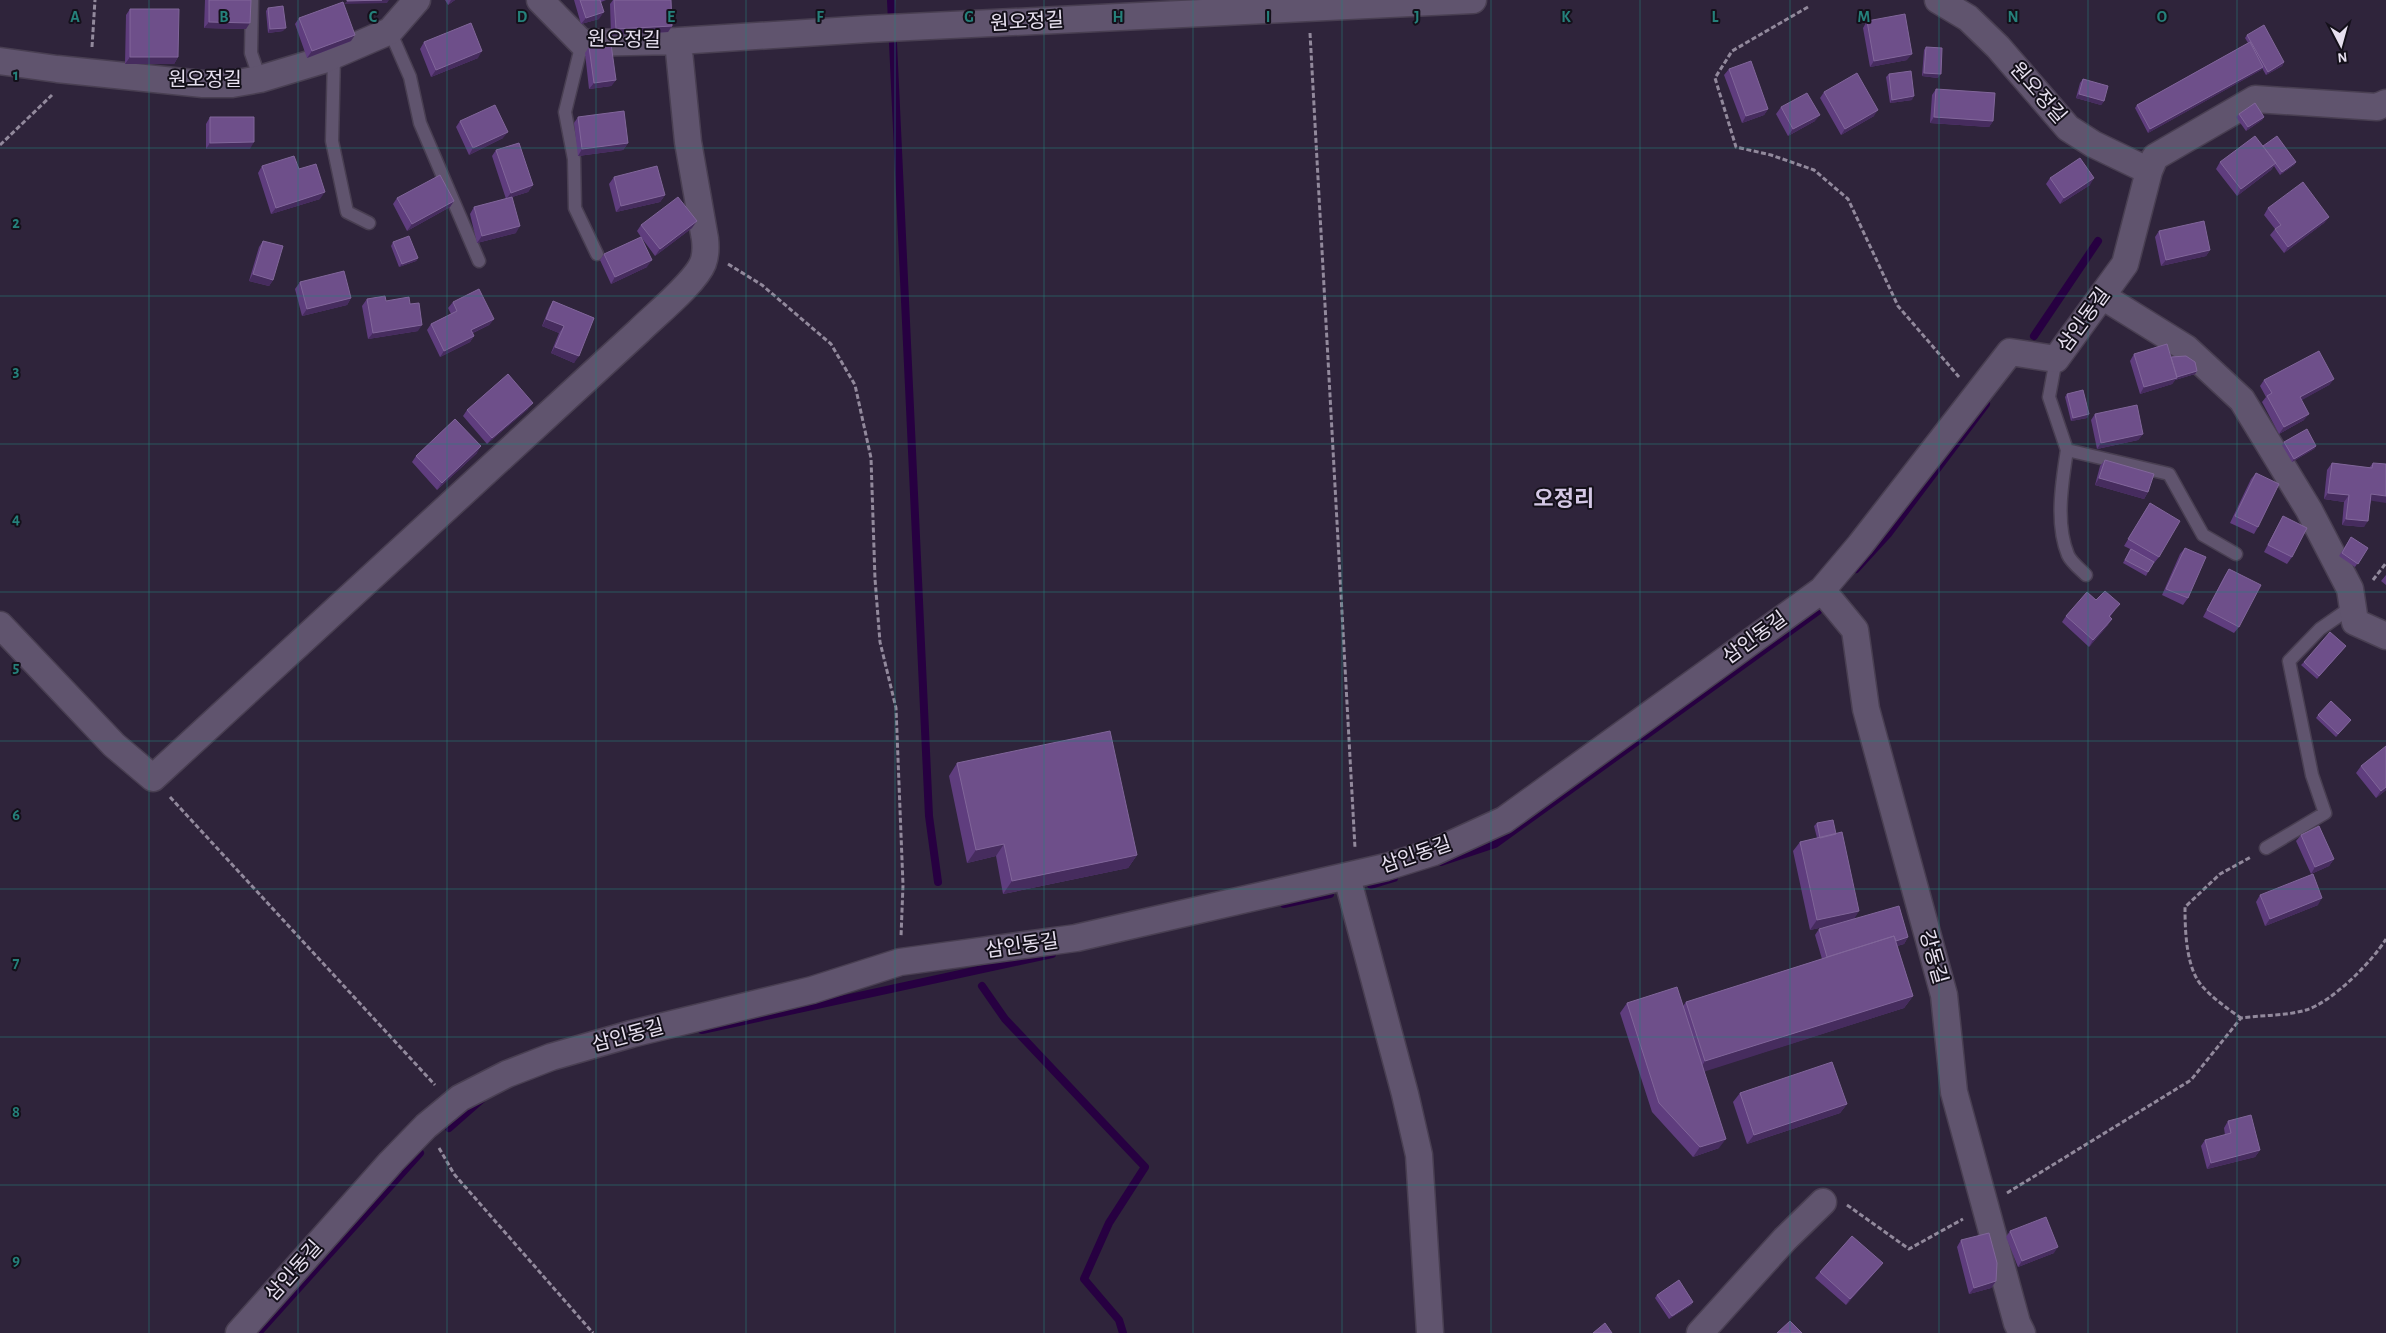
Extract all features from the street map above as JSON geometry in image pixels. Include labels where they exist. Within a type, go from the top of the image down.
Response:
[{"type":"street","name":"원오정길","points":[[0,60],[83,72],[203,84],[232,84],[260,78],[334,55],[390,31],[417,0]]},
{"type":"street","name":"원오정길","points":[[540,0],[582,43],[678,41],[868,29],[1474,0]]},
{"type":"street","name":"원오정길","points":[[1938,0],[1974,24],[1998,47],[2068,128],[2093,144],[2149,170]]},
{"type":"street","points":[[0,625],[114,744],[153,778],[639,331],[688,283],[703,264],[706,251],[688,142],[678,41]]},
{"type":"street","name":"삼인동길","points":[[239,1333],[391,1162],[426,1126],[460,1098],[507,1074],[551,1058],[631,1034],[812,990],[900,962],[1076,938],[1352,875],[1434,852],[1504,820],[1822,590],[1860,545],[2010,352],[2056,359],[2125,264],[2149,170],[2155,157],[2255,99],[2377,106],[2386,104]]},
{"type":"street","points":[[2102,296],[2186,348],[2242,400],[2309,510],[2350,589],[2355,622],[2386,636]]},
{"type":"street","name":"강동길","points":[[1822,590],[1855,630],[1866,709],[1944,995],[1954,1092],[2017,1323],[2022,1333]]},
{"type":"street","points":[[1352,875],[1420,1155],[1430,1333]]},
{"type":"street","points":[[1700,1333],[1785,1239],[1824,1202]]},
{"type":"lane","points":[[252,0],[252,53],[260,78]]},
{"type":"lane","points":[[390,31],[410,76],[420,122],[479,262]]},
{"type":"lane","points":[[582,43],[565,112],[574,159],[575,208],[597,254]]},
{"type":"lane","points":[[334,55],[332,141],[347,212],[370,223]]},
{"type":"lane","points":[[2056,359],[2049,397],[2067,450],[2063,478],[2061,526],[2068,556],[2086,575]]},
{"type":"lane","points":[[2067,450],[2169,474],[2203,535],[2236,554]]},
{"type":"lane","points":[[2266,848],[2324,813],[2312,775],[2289,661],[2320,629],[2353,606]]},
{"type":"path","points":[[0,145],[83,72],[95,0]]},
{"type":"path","points":[[1808,7],[1732,51],[1714,78],[1736,147],[1771,155],[1814,170],[1848,199],[1898,306],[1976,396]]},
{"type":"path","points":[[1309,8],[1352,875]]},
{"type":"path","points":[[706,251],[762,285],[830,344],[855,385],[871,458],[875,579],[880,642],[896,708],[903,885],[900,962]]},
{"type":"path","points":[[153,778],[453,1104]]},
{"type":"path","points":[[2266,848],[2220,874],[2185,907],[2186,940],[2198,980],[2226,1007],[2241,1018],[2306,1010],[2333,996],[2380,949],[2386,939]]},
{"type":"path","points":[[1824,1202],[1849,1205],[1909,1250],[1985,1207],[2191,1080],[2241,1018]]},
{"type":"path","points":[[426,1126],[454,1174],[593,1333]]},
{"type":"building","points":[[209,0],[251,0],[250,23],[209,22]]},
{"type":"building","points":[[347,0],[382,0],[347,1]]},
{"type":"building","points":[[580,0],[600,0],[604,12],[586,18]]},
{"type":"building","points":[[614,0],[671,0],[672,26],[616,29]]},
{"type":"building","points":[[343,2],[355,35],[312,51],[299,18]]},
{"type":"building","points":[[283,6],[286,28],[270,29],[268,8]]},
{"type":"building","points":[[130,9],[179,9],[178,57],[130,57]]},
{"type":"building","points":[[1905,14],[1912,54],[1874,61],[1867,21]]},
{"type":"building","points":[[471,23],[482,51],[436,70],[424,42]]},
{"type":"building","points":[[2264,25],[2284,62],[2268,72],[2247,35]]},
{"type":"building","points":[[2250,42],[2263,67],[2150,129],[2137,105]]},
{"type":"building","points":[[611,44],[616,80],[594,83],[589,47]]},
{"type":"building","points":[[1926,47],[1942,48],[1941,74],[1924,73]]},
{"type":"building","points":[[1751,61],[1768,109],[1746,116],[1729,69]]},
{"type":"building","points":[[1911,71],[1914,96],[1892,100],[1889,74]]},
{"type":"building","points":[[1857,73],[1878,110],[1845,129],[1824,92]]},
{"type":"building","points":[[2083,79],[2108,86],[2104,101],[2079,94]]},
{"type":"building","points":[[1936,89],[1995,93],[1993,121],[1934,117]]},
{"type":"building","points":[[1807,93],[1820,115],[1793,129],[1781,107]]},
{"type":"building","points":[[2255,103],[2264,117],[2248,127],[2239,114]]},
{"type":"building","points":[[495,105],[508,132],[473,148],[460,121]]},
{"type":"building","points":[[624,111],[628,143],[582,149],[578,117]]},
{"type":"building","points":[[210,117],[254,117],[254,142],[210,143]]},
{"type":"building","points":[[2255,136],[2276,163],[2241,189],[2220,162]]},
{"type":"building","points":[[2277,136],[2296,162],[2282,172],[2263,146]]},
{"type":"building","points":[[519,143],[533,185],[511,193],[496,150]]},
{"type":"building","points":[[294,156],[299,169],[316,164],[325,192],[276,208],[262,166]]},
{"type":"building","points":[[2080,158],[2094,178],[2064,198],[2050,178]]},
{"type":"building","points":[[657,166],[665,195],[621,206],[614,177]]},
{"type":"building","points":[[440,175],[454,201],[412,224],[397,198]]},
{"type":"building","points":[[2303,182],[2329,217],[2288,247],[2275,229],[2281,225],[2268,208]]},
{"type":"building","points":[[512,197],[520,226],[482,236],[474,207]]},
{"type":"building","points":[[678,197],[697,221],[660,249],[641,225]]},
{"type":"building","points":[[2204,221],[2210,250],[2166,260],[2159,231]]},
{"type":"building","points":[[409,236],[418,258],[402,264],[393,242]]},
{"type":"building","points":[[641,237],[652,260],[615,277],[604,254]]},
{"type":"building","points":[[263,241],[283,246],[273,280],[253,274]]},
{"type":"building","points":[[344,271],[351,298],[307,309],[300,282]]},
{"type":"building","points":[[479,289],[494,319],[471,330],[474,336],[444,351],[431,324],[457,311],[453,302]]},
{"type":"building","points":[[385,296],[386,301],[409,297],[410,304],[419,303],[422,325],[373,333],[367,299]]},
{"type":"building","points":[[553,301],[594,318],[579,356],[555,347],[564,326],[546,319]]},
{"type":"building","points":[[2167,344],[2177,378],[2144,387],[2134,354]]},
{"type":"building","points":[[2319,351],[2334,379],[2300,397],[2309,414],[2284,427],[2267,396],[2272,393],[2264,380]]},
{"type":"building","points":[[2186,356],[2195,362],[2197,371],[2177,377],[2171,357]]},
{"type":"building","points":[[508,374],[533,403],[492,438],[467,410]]},
{"type":"building","points":[[2083,390],[2089,414],[2073,418],[2067,394]]},
{"type":"building","points":[[2137,405],[2143,434],[2101,443],[2095,414]]},
{"type":"building","points":[[455,419],[481,446],[442,483],[416,456]]},
{"type":"building","points":[[2307,429],[2316,446],[2294,459],[2284,442]]},
{"type":"building","points":[[2105,460],[2154,474],[2148,492],[2099,478]]},
{"type":"building","points":[[2332,463],[2372,468],[2373,463],[2386,464],[2386,496],[2371,494],[2368,521],[2346,519],[2349,495],[2328,493]]},
{"type":"building","points":[[2256,473],[2279,484],[2258,527],[2235,516]]},
{"type":"building","points":[[2150,503],[2180,521],[2159,557],[2128,539]]},
{"type":"building","points":[[2283,516],[2307,528],[2292,557],[2268,545]]},
{"type":"building","points":[[2351,537],[2368,548],[2358,564],[2342,553]]},
{"type":"building","points":[[2185,548],[2206,557],[2188,598],[2166,589]]},
{"type":"building","points":[[2131,549],[2154,562],[2148,572],[2125,560]]},
{"type":"building","points":[[2229,569],[2261,585],[2239,627],[2207,610]]},
{"type":"building","points":[[2105,591],[2120,604],[2109,616],[2112,619],[2093,640],[2066,616],[2087,592],[2096,600]]},
{"type":"building","points":[[2330,632],[2346,646],[2319,676],[2304,662]]},
{"type":"building","points":[[2331,701],[2351,720],[2338,734],[2318,715]]},
{"type":"building","points":[[1110,731],[1137,855],[1012,881],[1004,844],[976,850],[957,763]]},
{"type":"building","points":[[2386,746],[2386,787],[2381,791],[2361,766]]},
{"type":"building","points":[[1833,820],[1836,834],[1820,838],[1817,823]]},
{"type":"building","points":[[2319,826],[2334,859],[2315,867],[2301,835]]},
{"type":"building","points":[[1842,832],[1859,911],[1817,920],[1800,842]]},
{"type":"building","points":[[2313,874],[2322,898],[2270,919],[2260,895]]},
{"type":"building","points":[[1899,906],[1908,937],[1896,941],[1894,936],[1827,957],[1819,929]]},
{"type":"building","points":[[1894,936],[1913,996],[1705,1061],[1686,1002]]},
{"type":"building","points":[[1677,987],[1726,1139],[1700,1147],[1659,1103],[1627,1003]]},
{"type":"building","points":[[1832,1062],[1847,1104],[1754,1135],[1740,1093]]},
{"type":"building","points":[[2251,1115],[2260,1150],[2211,1163],[2205,1140],[2231,1133],[2228,1121]]},
{"type":"building","points":[[2046,1217],[2058,1247],[2022,1261],[2010,1231]]},
{"type":"building","points":[[1989,1233],[1997,1263],[1996,1281],[1974,1288],[1961,1240]]},
{"type":"building","points":[[1852,1236],[1883,1263],[1850,1299],[1820,1272]]},
{"type":"building","points":[[1679,1280],[1693,1302],[1672,1316],[1657,1295]]},
{"type":"building","points":[[1790,1321],[1802,1333],[1777,1333]]},
{"type":"building","points":[[1605,1323],[1612,1333],[1593,1333]]},
{"type":"waterway","points":[[891,0],[929,816],[938,882]]},
{"type":"waterway","points":[[2034,336],[2098,241]]},
{"type":"waterway","points":[[1856,569],[1888,534],[1986,404]]},
{"type":"waterway","points":[[1441,862],[1495,844],[1818,611]]},
{"type":"waterway","points":[[1371,885],[1394,878]]},
{"type":"waterway","points":[[1284,904],[1330,894]]},
{"type":"waterway","points":[[702,1030],[1052,954]]},
{"type":"waterway","points":[[982,986],[1005,1019],[1145,1167],[1109,1223],[1084,1279],[1119,1320],[1123,1333]]},
{"type":"waterway","points":[[449,1128],[482,1099]]},
{"type":"waterway","points":[[258,1333],[420,1153]]},
{"type":"district","name":"오정리","points":[[1564,499]]}]
